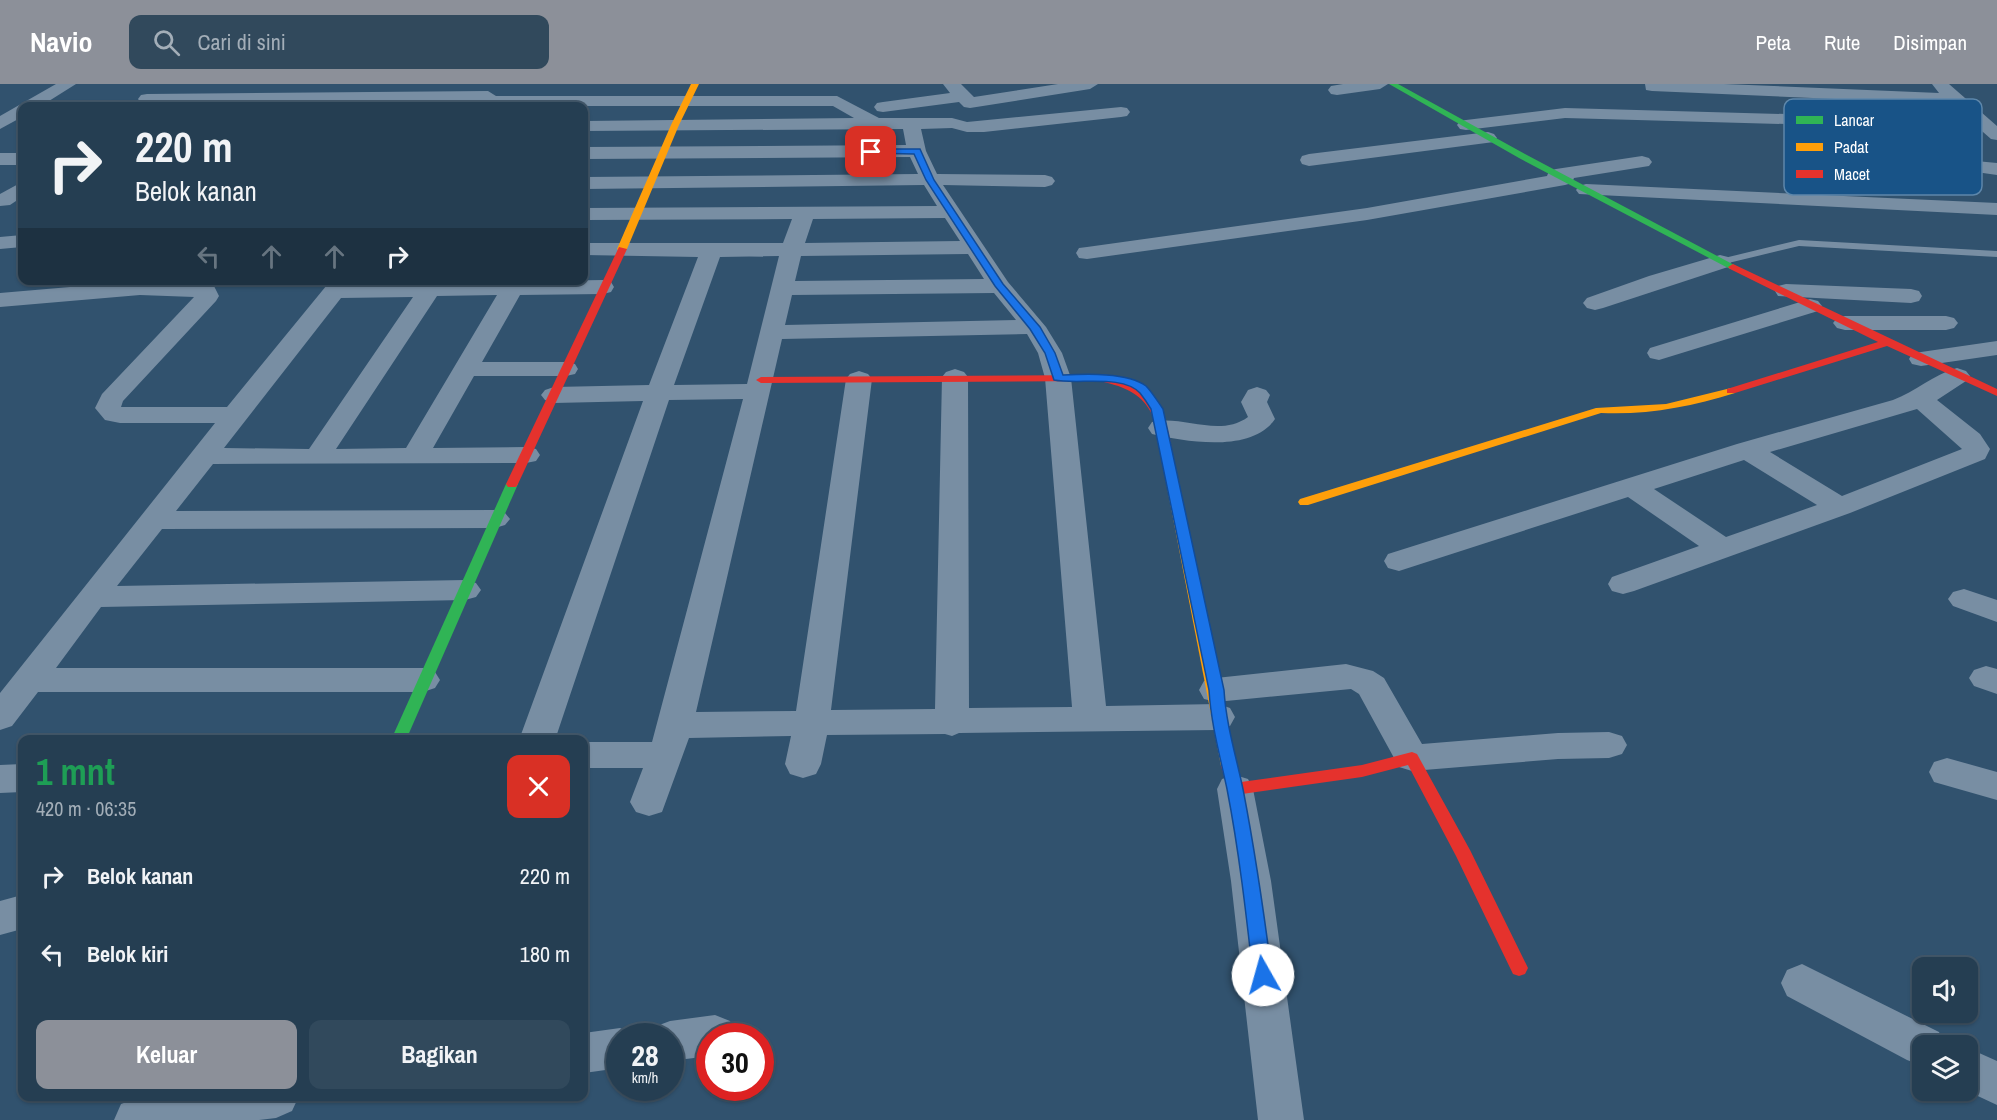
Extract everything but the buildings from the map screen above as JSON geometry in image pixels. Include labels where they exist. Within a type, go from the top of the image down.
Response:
[{"type":"street","points":[[36,102],[68,84]]},
{"type":"street","points":[[143,102],[165,84]]},
{"type":"street","points":[[208,102],[231,84]]},
{"type":"street","points":[[277,102],[298,84]]},
{"type":"street","points":[[344,102],[362,84]]},
{"type":"street","points":[[410,102],[428,84]]},
{"type":"street","points":[[588,126],[675,125],[880,116],[957,90],[970,103],[1090,84]]},
{"type":"street","points":[[1337,90],[1380,84]]},
{"type":"street","points":[[1393,84],[1488,138],[1720,262],[1886,343],[1997,393]]},
{"type":"street","points":[[1826,84],[1946,91]]},
{"type":"street","points":[[277,102],[410,102],[490,95],[826,85]]},
{"type":"street","points":[[1652,86],[1946,91]]},
{"type":"street","points":[[693,90],[837,101],[911,124],[952,123],[984,128],[1121,112]]},
{"type":"street","points":[[400,735],[495,519],[640,213],[675,125],[693,90]]},
{"type":"street","points":[[952,123],[949,118],[953,116],[1028,95]]},
{"type":"street","points":[[0,124],[18,113]]},
{"type":"street","points":[[1466,125],[1565,113],[1784,119]]},
{"type":"street","points":[[1982,122],[1997,135]]},
{"type":"street","points":[[911,124],[917,151],[930,180],[1000,286],[1035,327],[1050,353],[1058,378],[1090,720]]},
{"type":"street","points":[[0,134],[18,134]]},
{"type":"street","points":[[1309,160],[1488,138]]},
{"type":"street","points":[[1407,162],[1507,148]]},
{"type":"street","points":[[588,153],[917,151]]},
{"type":"street","points":[[0,159],[18,159]]},
{"type":"street","points":[[1087,253],[1367,214],[1642,162]]},
{"type":"street","points":[[1982,167],[1997,168]]},
{"type":"street","points":[[588,183],[1045,181]]},
{"type":"street","points":[[1594,195],[1997,209]]},
{"type":"street","points":[[1594,195],[1997,218]]},
{"type":"street","points":[[588,214],[952,212]]},
{"type":"street","points":[[649,802],[670,740],[760,386],[792,249],[804,214]]},
{"type":"street","points":[[0,243],[18,242]]},
{"type":"street","points":[[588,249],[976,247]]},
{"type":"street","points":[[539,735],[711,250]]},
{"type":"street","points":[[1595,303],[1657,280],[1720,262]]},
{"type":"street","points":[[0,717],[205,456],[234,415],[339,286],[428,292],[603,288]]},
{"type":"street","points":[[783,288],[1000,286]]},
{"type":"street","points":[[0,300],[140,288],[206,291],[208,296],[111,399],[108,408],[114,414],[120,415],[234,415]]},
{"type":"street","points":[[415,455],[512,290]]},
{"type":"street","points":[[1779,291],[1911,296]]},
{"type":"street","points":[[317,458],[428,292]]},
{"type":"street","points":[[1659,353],[1810,306]]},
{"type":"street","points":[[1845,323],[1946,323]]},
{"type":"street","points":[[771,332],[1035,327]]},
{"type":"street","points":[[1304,502],[1600,411],[1640,412],[1666,408],[1725,393],[1886,343]]},
{"type":"street","points":[[1921,359],[1997,348]]},
{"type":"street","points":[[466,369],[566,369]]},
{"type":"street","points":[[1399,561],[1747,450],[1920,399],[1958,376]]},
{"type":"street","points":[[554,395],[658,394],[859,379],[955,377],[1098,378],[1134,384],[1143,390],[1157,409],[1235,789],[1251,881],[1281,1120]]},
{"type":"street","points":[[952,723],[955,377]]},
{"type":"street","points":[[803,764],[812,722],[859,379]]},
{"type":"street","points":[[1161,428],[1205,434],[1245,429],[1262,419],[1254,402],[1257,395]]},
{"type":"street","points":[[1623,584],[1840,507],[1976,453],[1976,448],[1970,440],[1920,399]]},
{"type":"street","points":[[1747,450],[1840,507]]},
{"type":"street","points":[[205,456],[317,458],[526,455]]},
{"type":"street","points":[[1632,487],[1723,549]]},
{"type":"street","points":[[153,520],[495,519]]},
{"type":"street","points":[[92,597],[465,590]]},
{"type":"street","points":[[1964,599],[1997,611]]},
{"type":"street","points":[[588,754],[670,740],[812,722],[952,723],[1090,720],[1217,704],[1323,678],[1346,676],[1361,679],[1372,686],[1412,758],[1464,855],[1520,968]]},
{"type":"street","points":[[29,680],[423,680]]},
{"type":"street","points":[[1235,789],[1362,771],[1412,758],[1558,746],[1609,745]]},
{"type":"street","points":[[1947,772],[1997,786]]},
{"type":"street","points":[[0,778],[18,778]]},
{"type":"street","points":[[0,918],[18,913]]},
{"type":"street","points":[[1802,983],[1912,1040]]},
{"type":"street","points":[[588,1052],[606,1050]]},
{"type":"street","points":[[1978,1075],[1997,1084]]},
{"type":"street","points":[[137,1120],[244,1101]]},
{"type":"lane","points":[[1720,262],[1799,243],[1997,254]]},
{"type":"traffic: fast","points":[[1393,84],[1522,156],[1733,267]]},
{"type":"traffic: fast","points":[[400,735],[512,484]]},
{"type":"traffic: slow","points":[[622,249],[695,84]]},
{"type":"traffic: slow","points":[[1304,502],[1600,410],[1635,411],[1666,408],[1731,391]]},
{"type":"traffic: slow","points":[[1171,477],[1229,766]]},
{"type":"traffic: jam","points":[[512,484],[622,249]]},
{"type":"traffic: jam","points":[[1733,267],[1867,333],[1997,393]]},
{"type":"traffic: jam","points":[[1731,391],[1886,343]]},
{"type":"traffic: jam","points":[[761,380],[1098,378],[1120,382],[1136,388],[1148,397],[1156,409],[1161,423],[1171,477]]},
{"type":"traffic: jam","points":[[1229,766],[1235,789],[1362,771],[1412,758],[1464,855],[1519,968]]},
{"type":"route","points":[[871,152],[917,151],[930,180],[1000,286],[1035,327],[1050,353],[1058,378],[1114,379],[1134,384],[1143,390],[1157,409],[1216,690],[1218,717],[1235,789],[1251,881],[1263,975]]}]
